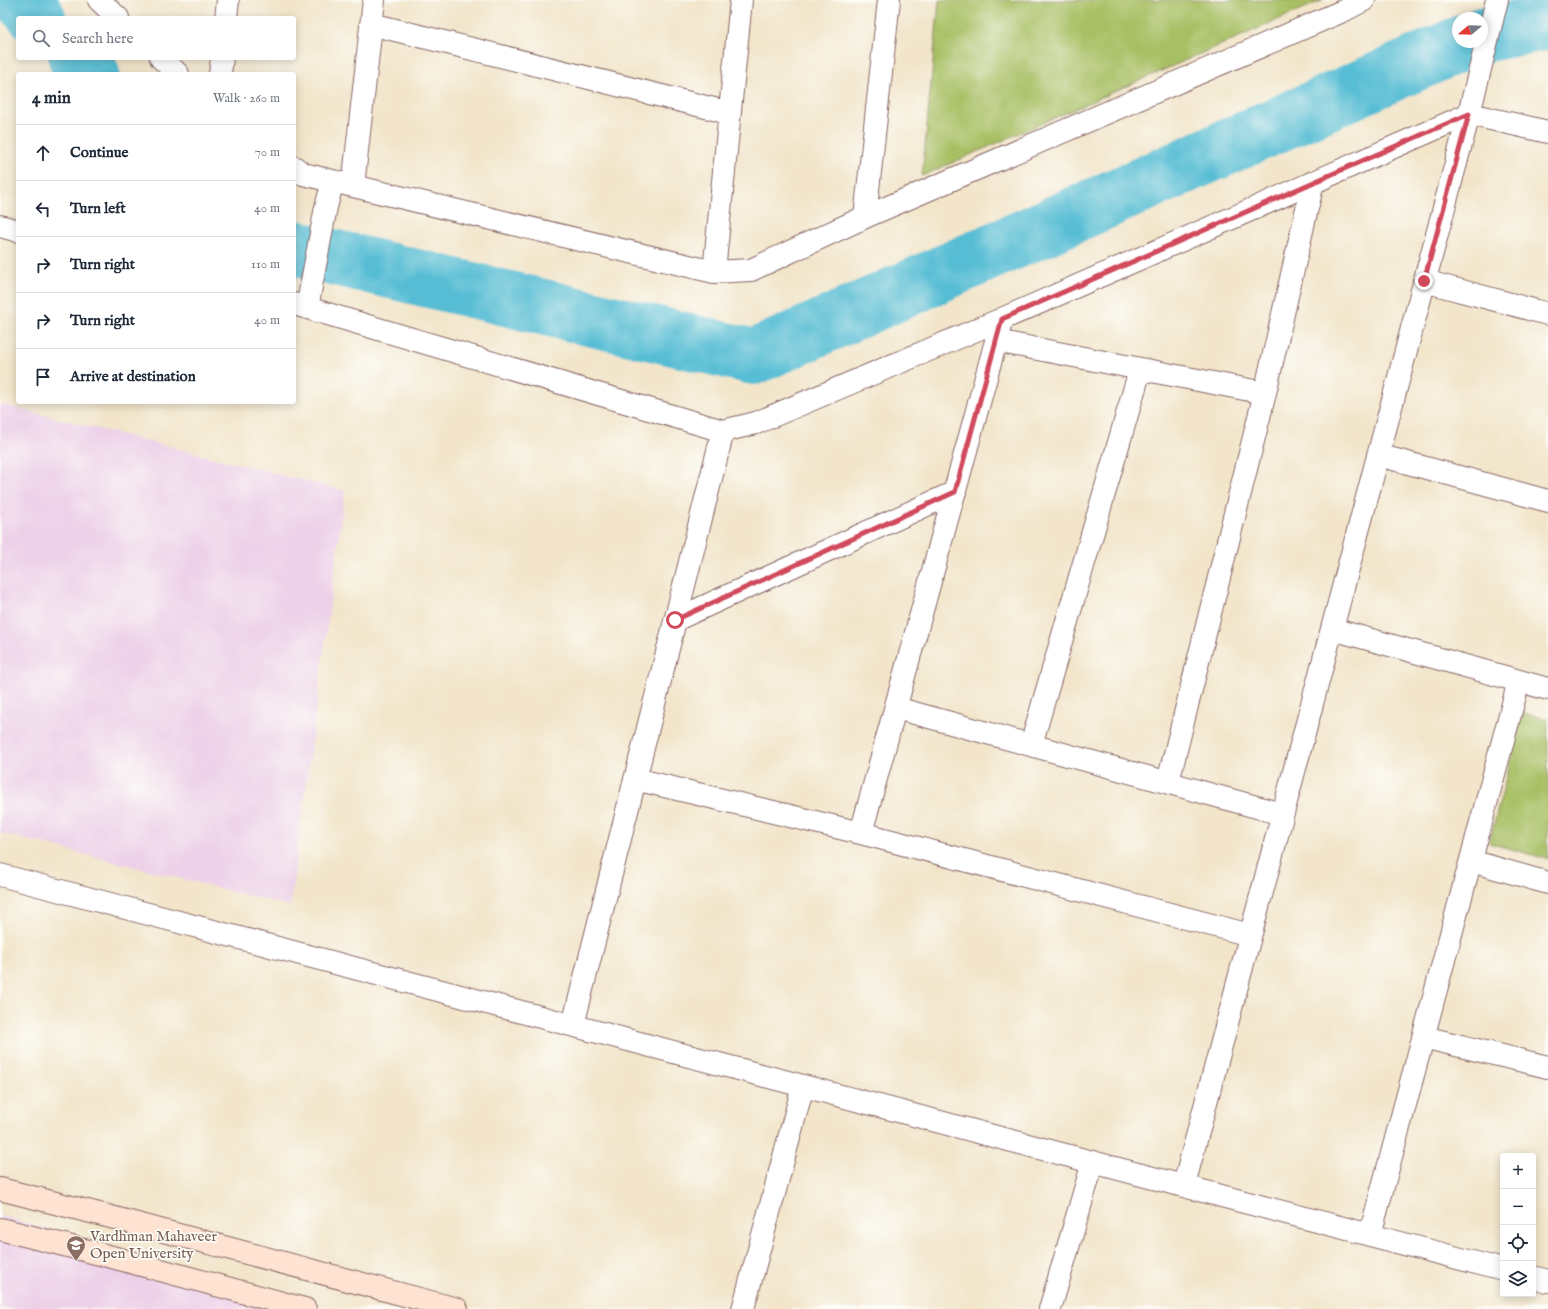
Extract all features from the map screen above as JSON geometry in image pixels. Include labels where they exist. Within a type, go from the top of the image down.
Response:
[{"type":"street","points":[[99,0],[116,16]]},
{"type":"street","points":[[226,16],[228,0]]},
{"type":"street","points":[[374,0],[343,184],[326,207],[304,301],[723,431],[756,423],[1002,319],[1469,114],[1548,132]]},
{"type":"street","points":[[714,272],[741,0]]},
{"type":"street","points":[[865,217],[889,0]]},
{"type":"street","points":[[1184,1185],[1477,84],[1497,0]]},
{"type":"street","points":[[296,169],[303,174],[343,184],[714,272],[751,270],[865,217],[1352,3]]},
{"type":"street","points":[[371,24],[730,114]]},
{"type":"street","points":[[163,60],[176,72]]},
{"type":"street","points":[[220,72],[222,60]]},
{"type":"street","points":[[1168,782],[1265,393],[1313,182]]},
{"type":"street","points":[[0,226],[16,230]]},
{"type":"street","points":[[1424,281],[1548,314]]},
{"type":"street","points":[[861,833],[1002,319]]},
{"type":"street","points":[[996,341],[1265,393]]},
{"type":"street","points":[[1031,745],[1140,370]]},
{"type":"street","points":[[573,1025],[723,431]]},
{"type":"street","points":[[1378,455],[1548,501]]},
{"type":"street","points":[[675,620],[955,492]]},
{"type":"street","points":[[1332,629],[1548,689]]},
{"type":"street","points":[[1370,1234],[1519,681]]},
{"type":"street","points":[[896,708],[1282,814]]},
{"type":"street","points":[[634,779],[861,833],[1250,935]]},
{"type":"street","points":[[1471,861],[1548,883]]},
{"type":"street","points":[[0,875],[1500,1269]]},
{"type":"street","points":[[1423,1037],[1548,1067]]},
{"type":"street","points":[[743,1309],[803,1086]]},
{"type":"street","points":[[1050,1309],[1093,1162]]},
{"type":"street","points":[[0,1189],[457,1309]]},
{"type":"street","points":[[0,1229],[112,1257],[305,1309]]},
{"type":"street","points":[[1536,1279],[1548,1282]]},
{"type":"shaded area","points":[[0,404],[345,491],[290,906],[0,833]]},
{"type":"shaded area","name":"Vardhman Mahaveer Open University","points":[[0,1215],[303,1309],[0,1309]]},
{"type":"green space","points":[[939,0],[1323,0],[922,176]]},
{"type":"green space","points":[[1523,713],[1548,719],[1548,859],[1489,843]]},
{"type":"waterway","points":[[21,0],[36,16]]},
{"type":"waterway","points":[[1488,34],[1548,22]]},
{"type":"waterway","points":[[296,248],[754,357],[1452,47]]},
{"type":"waterway","points":[[78,60],[90,72]]},
{"type":"place","name":"Vardhman Mahaveer Open University","points":[[76,1262]]},
{"type":"route","points":[[675,620],[955,492],[1002,319],[1469,114],[1424,281]]}]
